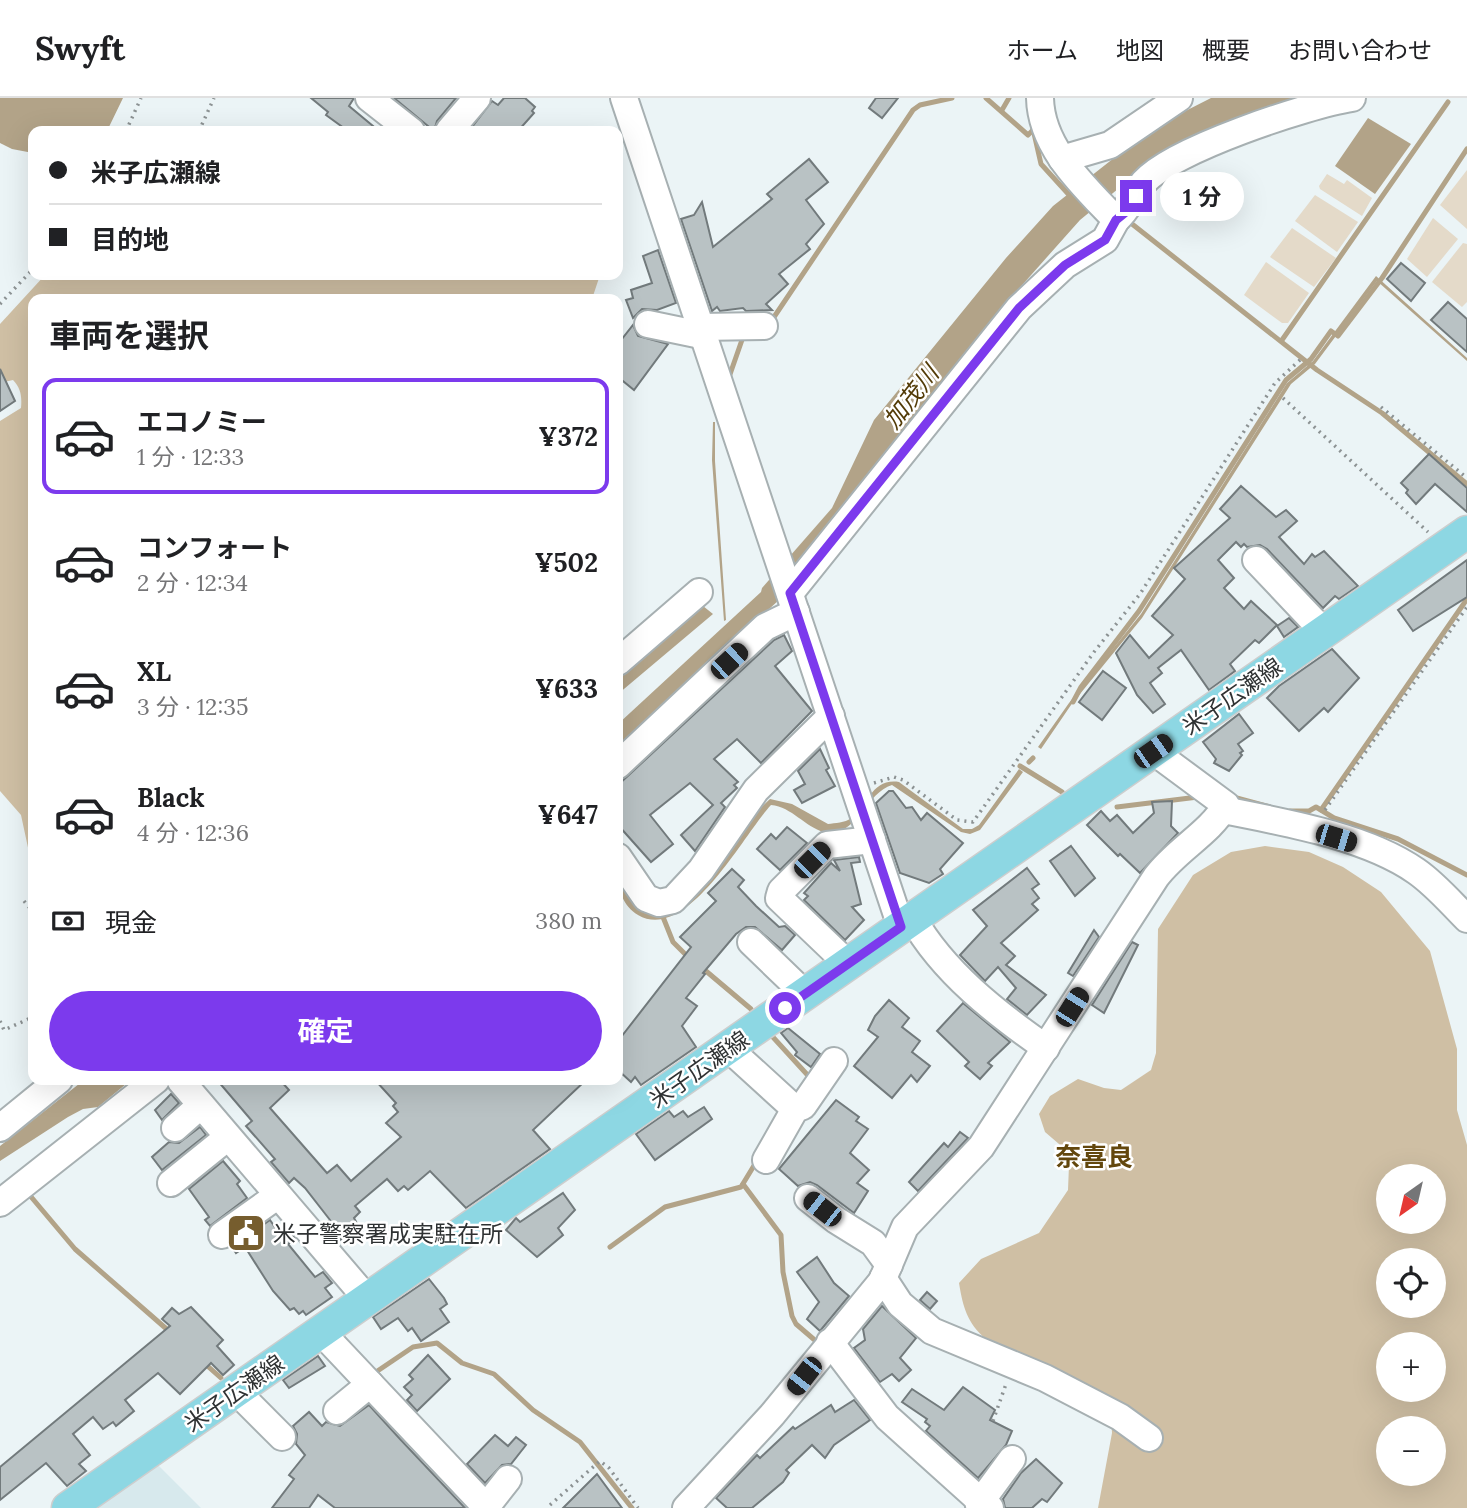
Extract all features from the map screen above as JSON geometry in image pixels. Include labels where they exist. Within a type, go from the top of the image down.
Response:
[{"type":"main road","name":"米子広瀬線","points":[[68,1508],[1456,540]]},
{"type":"street","points":[[369,98],[405,126]]},
{"type":"street","points":[[453,126],[477,98]]},
{"type":"street","points":[[624,98],[872,840],[907,923],[999,1013],[1046,1048]]},
{"type":"street","points":[[1040,98],[1040,110],[1047,130],[1062,159],[1116,220]]},
{"type":"street","points":[[1062,159],[1110,145],[1179,98]]},
{"type":"street","points":[[623,760],[793,603],[1019,308],[1065,265],[1105,240],[1116,220],[1127,211],[1144,181],[1174,161],[1259,124],[1352,98]]},
{"type":"street","points":[[648,324],[700,331],[764,326]]},
{"type":"street","points":[[1256,560],[1324,632]]},
{"type":"street","points":[[623,657],[689,590]]},
{"type":"street","points":[[623,864],[646,898],[659,903],[673,900],[701,870],[756,790],[831,716]]},
{"type":"street","points":[[686,1508],[772,1415],[886,1272],[905,1227],[981,1147],[1170,858],[1217,821],[1226,805],[1153,751]]},
{"type":"street","points":[[1223,810],[1297,827],[1382,852],[1405,864],[1436,888],[1467,919]]},
{"type":"street","points":[[848,964],[779,898],[781,891],[828,845],[872,840]]},
{"type":"street","points":[[751,942],[805,994]]},
{"type":"street","points":[[728,1048],[795,1109]]},
{"type":"street","points":[[766,1160],[795,1109],[803,1106],[834,1061]]},
{"type":"street","points":[[0,1128],[53,1085]]},
{"type":"street","points":[[0,1203],[150,1085]]},
{"type":"street","points":[[184,1085],[368,1300]]},
{"type":"street","points":[[175,1128],[201,1105]]},
{"type":"street","points":[[172,1183],[228,1138]]},
{"type":"street","points":[[222,1235],[277,1196]]},
{"type":"street","points":[[808,1198],[836,1220],[873,1243],[900,1304],[932,1331],[1045,1378],[1120,1417],[1149,1438]]},
{"type":"street","points":[[321,1332],[486,1508],[508,1479]]},
{"type":"street","points":[[830,1342],[887,1417],[977,1497],[983,1507],[1013,1459]]},
{"type":"street","points":[[337,1411],[370,1384]]},
{"type":"street","points":[[236,1391],[282,1437]]},
{"type":"path","points":[[129,126],[141,98]]},
{"type":"path","points":[[201,126],[214,98]]},
{"type":"path","points":[[0,304],[28,274]]},
{"type":"path","points":[[860,804],[873,783],[894,777],[957,820],[973,822],[1094,653],[1140,594],[1275,383],[1301,359]]},
{"type":"path","points":[[1283,398],[1456,540]]},
{"type":"path","points":[[1381,407],[1467,478]]},
{"type":"path","points":[[1297,827],[1319,818],[1467,607]]},
{"type":"path","points":[[24,901],[28,906]]},
{"type":"path","points":[[0,1021],[4,1030],[28,1019]]},
{"type":"path","points":[[993,1421],[1011,1365]]},
{"type":"path","points":[[550,1505],[600,1461],[609,1468],[638,1508]]},
{"type":"shaded area","points":[[1467,170],[1467,229],[1440,205]]},
{"type":"shaded area","points":[[1327,174],[1344,184],[1347,180],[1372,198],[1362,216],[1320,189],[1319,186]]},
{"type":"shaded area","points":[[1315,195],[1358,222],[1337,252],[1295,221]]},
{"type":"shaded area","points":[[1433,218],[1458,239],[1427,277],[1407,259]]},
{"type":"shaded area","points":[[1292,228],[1336,258],[1314,287],[1270,257]]},
{"type":"shaded area","points":[[1463,243],[1467,244],[1467,302],[1462,307],[1432,282]]},
{"type":"shaded area","points":[[1266,262],[1309,293],[1288,323],[1282,323],[1244,295]]},
{"type":"shaded area","points":[[40,280],[598,280],[594,294],[28,294],[28,848],[21,815],[0,791],[0,421],[21,408],[21,400],[19,389],[13,380],[0,383],[0,324]]},
{"type":"shaded area","points":[[1265,846],[1309,852],[1343,867],[1381,892],[1430,951],[1457,1049],[1457,1110],[1467,1145],[1467,1508],[1098,1508],[1112,1433],[1111,1414],[986,1339],[970,1321],[959,1283],[981,1259],[1039,1233],[1068,1190],[1069,1165],[1059,1144],[1045,1132],[1039,1114],[1050,1096],[1078,1079],[1104,1088],[1121,1090],[1151,1070],[1156,1053],[1158,929],[1193,875],[1231,852]]},
{"type":"shaded area","points":[[155,1462],[201,1508],[89,1508]]},
{"type":"water","points":[[0,98],[123,98],[109,126],[28,126],[28,152],[0,143]]},
{"type":"water","name":"加茂川","points":[[1211,98],[1293,98],[1251,112],[1196,137],[1146,166],[1080,220],[999,311],[900,433],[875,481],[779,600],[623,742],[623,719],[761,592],[832,508],[874,420],[1006,258],[1053,206],[1152,128]]},
{"type":"water","points":[[1368,118],[1411,144],[1375,194],[1335,166]]},
{"type":"water","points":[[1376,276],[1467,358],[1467,361],[1377,281],[1315,364],[1291,384],[1142,618],[1071,705],[1041,749],[1038,747],[1069,703],[1141,614],[1287,383],[1313,361]]},
{"type":"water","points":[[713,422],[726,620],[724,621],[712,460]]},
{"type":"water","points":[[703,606],[713,614],[623,690],[623,673]]},
{"type":"water","points":[[1019,769],[1023,772],[980,830],[970,834],[961,832],[892,785],[875,797],[845,829],[835,832],[824,832],[785,809],[771,805],[713,882],[676,914],[657,920],[638,915],[623,898],[623,879],[649,912],[770,799],[792,804],[828,824],[837,823],[846,821],[857,813],[882,784],[899,782],[963,829],[972,829],[979,825]]},
{"type":"water","points":[[78,1085],[125,1085],[98,1107],[83,1109],[68,1117],[0,1161],[0,1146]]},
{"type":"building","points":[[311,98],[354,98],[349,106],[373,126],[341,126],[326,115],[328,112]]},
{"type":"building","points":[[394,98],[456,98],[436,126],[428,126]]},
{"type":"building","points":[[504,98],[525,98],[535,107],[532,111],[534,113],[522,126],[473,126],[492,101],[498,105]]},
{"type":"building","points":[[876,98],[898,98],[882,118],[869,108]]},
{"type":"building","points":[[809,159],[828,182],[806,200],[824,224],[806,244],[810,249],[779,274],[788,284],[766,304],[772,310],[746,311],[743,308],[720,311],[717,307],[712,311],[681,219],[694,215],[702,202],[713,247],[772,199],[767,194]]},
{"type":"building","points":[[658,250],[676,303],[657,310],[642,309],[633,318],[626,300],[633,298],[631,290],[652,283],[643,256]]},
{"type":"building","points":[[1401,263],[1425,283],[1411,301],[1387,279]]},
{"type":"building","points":[[1448,302],[1467,319],[1467,352],[1431,320]]},
{"type":"building","points":[[633,325],[638,336],[668,344],[634,390],[623,381],[623,338]]},
{"type":"building","points":[[0,369],[15,401],[0,411]]},
{"type":"building","points":[[1429,454],[1467,488],[1467,512],[1435,484],[1416,504],[1406,493],[1408,490],[1401,483]]},
{"type":"building","points":[[1241,486],[1276,517],[1286,510],[1297,521],[1279,537],[1304,564],[1312,554],[1315,557],[1324,551],[1358,586],[1339,599],[1335,596],[1323,608],[1267,549],[1260,545],[1247,547],[1244,544],[1241,547],[1236,542],[1218,560],[1234,578],[1224,588],[1244,609],[1251,601],[1277,625],[1259,643],[1255,640],[1230,664],[1235,671],[1209,690],[1181,650],[1158,668],[1162,673],[1150,683],[1165,704],[1153,713],[1137,695],[1116,653],[1130,635],[1149,658],[1173,635],[1152,616],[1185,579],[1174,568],[1230,518],[1220,509]]},
{"type":"building","points":[[1467,560],[1467,597],[1413,631],[1398,610]]},
{"type":"building","points":[[1289,618],[1298,627],[1284,637],[1277,626]]},
{"type":"building","points":[[784,635],[792,651],[775,666],[812,711],[761,763],[737,739],[714,759],[738,782],[734,785],[737,788],[721,803],[725,807],[695,851],[681,835],[713,805],[690,783],[650,815],[673,844],[651,862],[623,831],[623,780],[774,640]]},
{"type":"building","points":[[1332,649],[1359,678],[1328,712],[1324,708],[1299,731],[1267,698],[1279,686]]},
{"type":"building","points":[[1103,671],[1126,688],[1102,720],[1079,702]]},
{"type":"building","points":[[1239,714],[1253,733],[1238,744],[1243,751],[1240,753],[1242,755],[1229,771],[1214,763],[1216,759],[1203,742]]},
{"type":"building","points":[[820,749],[829,768],[826,770],[835,786],[802,803],[794,790],[805,784],[798,771]]},
{"type":"building","points":[[889,791],[893,791],[906,808],[912,807],[921,820],[927,813],[963,843],[940,869],[943,874],[929,883],[900,873],[876,803]]},
{"type":"building","points":[[1172,801],[1171,826],[1178,833],[1140,873],[1120,854],[1118,856],[1087,825],[1101,811],[1110,821],[1117,815],[1133,833],[1154,813],[1152,802]]},
{"type":"building","points":[[787,827],[807,843],[780,870],[757,849],[771,834],[776,839]]},
{"type":"building","points":[[1071,846],[1095,878],[1075,896],[1050,861]]},
{"type":"building","points":[[859,857],[860,862],[851,863],[861,904],[852,907],[864,920],[845,940],[804,900],[808,896],[804,893],[831,863],[840,871],[834,860]]},
{"type":"building","points":[[1027,868],[1039,884],[1032,889],[1039,898],[1032,904],[1038,910],[1001,943],[1015,956],[1006,965],[1046,995],[1027,1015],[1007,999],[1016,988],[998,967],[985,981],[960,955],[987,926],[973,910]]},
{"type":"building","points":[[732,869],[744,880],[738,887],[756,906],[779,927],[785,926],[795,935],[782,950],[755,927],[746,927],[736,934],[686,998],[697,1006],[682,1026],[696,1047],[641,1085],[635,1077],[631,1082],[623,1075],[623,1035],[691,947],[680,937],[716,901],[708,893]]},
{"type":"building","points":[[1094,930],[1099,937],[1073,976],[1068,973]]},
{"type":"building","points":[[1132,942],[1138,945],[1104,1013],[1092,1005]]},
{"type":"building","points":[[889,1000],[909,1018],[902,1027],[920,1041],[912,1052],[930,1066],[917,1082],[911,1075],[892,1098],[854,1066],[878,1037],[868,1030],[875,1016]]},
{"type":"building","points":[[963,1003],[1010,1042],[988,1063],[992,1066],[980,1079],[965,1066],[969,1062],[937,1031]]},
{"type":"building","points":[[788,1028],[820,1054],[811,1067],[795,1055],[797,1052],[781,1033]]},
{"type":"building","points":[[221,1085],[284,1085],[289,1090],[270,1108],[327,1173],[337,1165],[351,1181],[401,1137],[386,1123],[398,1112],[393,1106],[396,1103],[380,1085],[581,1085],[533,1130],[550,1149],[466,1208],[430,1171],[408,1190],[404,1186],[398,1191],[387,1179],[355,1206],[360,1212],[354,1218],[359,1227],[341,1240],[324,1225],[330,1220],[305,1188],[294,1178],[289,1183],[271,1162],[275,1159],[246,1126],[252,1121]]},
{"type":"building","points":[[171,1094],[179,1103],[162,1120],[155,1110]]},
{"type":"building","points":[[836,1100],[859,1117],[856,1121],[868,1129],[850,1153],[869,1170],[857,1183],[868,1191],[854,1213],[817,1185],[810,1182],[798,1186],[779,1169]]},
{"type":"building","points":[[704,1107],[712,1119],[655,1160],[636,1134],[669,1111],[674,1117],[683,1111],[688,1117]]},
{"type":"building","points":[[200,1127],[206,1135],[162,1170],[152,1157],[169,1142],[179,1143]]},
{"type":"building","points":[[960,1132],[968,1138],[918,1191],[909,1182],[944,1143],[948,1147]]},
{"type":"building","points":[[223,1161],[240,1181],[237,1184],[247,1198],[210,1226],[205,1220],[209,1217],[189,1189]]},
{"type":"building","points":[[563,1193],[575,1210],[558,1228],[563,1235],[537,1257],[506,1230],[516,1218],[520,1222]]},
{"type":"building","points":[[270,1220],[279,1233],[286,1228],[296,1239],[288,1244],[315,1277],[323,1272],[332,1283],[325,1288],[332,1297],[306,1315],[303,1311],[299,1314],[294,1308],[290,1310],[273,1291],[245,1247],[236,1253],[232,1247]]},
{"type":"building","points":[[817,1257],[834,1283],[849,1296],[820,1331],[807,1319],[819,1302],[797,1272]]},
{"type":"building","points":[[429,1279],[447,1304],[440,1309],[449,1322],[421,1341],[412,1328],[408,1331],[398,1318],[381,1329],[373,1317]]},
{"type":"building","points":[[927,1292],[937,1301],[930,1309],[920,1300]]},
{"type":"building","points":[[882,1306],[916,1338],[900,1358],[911,1370],[899,1381],[892,1374],[880,1382],[854,1348],[865,1340],[863,1329]]},
{"type":"building","points":[[191,1307],[223,1340],[217,1346],[234,1365],[223,1375],[211,1363],[180,1394],[158,1373],[125,1400],[134,1411],[116,1426],[113,1422],[103,1429],[93,1417],[73,1434],[90,1455],[79,1464],[86,1471],[67,1486],[46,1463],[0,1500],[0,1467],[170,1326],[162,1319],[172,1308],[179,1314]]},
{"type":"building","points":[[428,1355],[450,1379],[417,1411],[407,1400],[412,1395],[404,1387],[413,1379],[409,1375]]},
{"type":"building","points":[[318,1356],[325,1366],[289,1388],[283,1380]]},
{"type":"building","points":[[963,1387],[995,1410],[990,1420],[1012,1431],[1006,1445],[978,1478],[926,1431],[930,1426],[925,1422],[927,1419],[902,1402],[912,1389],[944,1410]]},
{"type":"building","points":[[854,1400],[870,1420],[834,1445],[825,1458],[812,1445],[786,1470],[789,1473],[783,1482],[752,1508],[727,1508],[716,1498],[757,1455],[760,1458],[793,1427],[795,1429],[831,1405],[835,1412]]},
{"type":"building","points":[[369,1405],[465,1508],[335,1508],[318,1495],[309,1508],[272,1508],[294,1479],[289,1475],[305,1455],[296,1444],[297,1434],[293,1426],[309,1412],[322,1426],[326,1422],[340,1426]]},
{"type":"building","points":[[495,1435],[508,1446],[516,1437],[526,1445],[511,1464],[502,1465],[485,1483],[467,1464]]},
{"type":"building","points":[[1036,1459],[1062,1483],[1047,1502],[1042,1499],[1032,1508],[1005,1508],[1003,1499],[1021,1473]]},
{"type":"building","points":[[597,1474],[622,1508],[563,1508]]},
{"type":"waterway","points":[[770,323],[913,110],[920,105],[952,98]]},
{"type":"waterway","points":[[986,98],[1028,135],[1033,130]]},
{"type":"waterway","points":[[1002,110],[1009,98]]},
{"type":"waterway","points":[[1282,340],[1448,102]]},
{"type":"waterway","points":[[1033,129],[1041,164],[1071,197]]},
{"type":"waterway","points":[[1073,702],[1081,687],[1139,611],[1286,380],[1311,359],[1331,331],[1338,336],[1382,278],[1467,149]]},
{"type":"waterway","points":[[1127,220],[1317,370],[1382,413],[1467,484]]},
{"type":"waterway","points":[[728,380],[743,337]]},
{"type":"waterway","points":[[1321,810],[1467,599]]},
{"type":"waterway","points":[[1029,762],[1033,758]]},
{"type":"waterway","points":[[1020,766],[1062,792]]},
{"type":"waterway","points":[[1117,807],[1198,797]]},
{"type":"waterway","points":[[1233,797],[1270,807]]},
{"type":"waterway","points":[[1290,811],[1309,811],[1316,807],[1334,818],[1398,839],[1467,875]]},
{"type":"waterway","points":[[663,917],[673,942],[689,958]]},
{"type":"waterway","points":[[700,966],[751,1009]]},
{"type":"waterway","points":[[771,1035],[813,1081]]},
{"type":"waterway","points":[[610,1247],[665,1207],[741,1187],[758,1159]]},
{"type":"waterway","points":[[743,1184],[781,1235],[783,1272],[792,1316],[796,1324],[817,1342]]},
{"type":"waterway","points":[[27,1192],[75,1249],[170,1332]]},
{"type":"waterway","points":[[373,1374],[413,1347],[437,1343],[462,1363],[494,1374],[533,1410],[580,1442],[632,1508]]},
{"type":"waterway","points":[[203,1362],[221,1378]]},
{"type":"place","name":"米子警察署成実駐在所","points":[[246,1233]]},
{"type":"district","name":"奈喜良","points":[[1094,1156]]},
{"type":"route","points":[[785,1008],[901,927],[790,593],[1019,308],[1065,265],[1105,240],[1116,220],[1127,211],[1136,196]]}]
